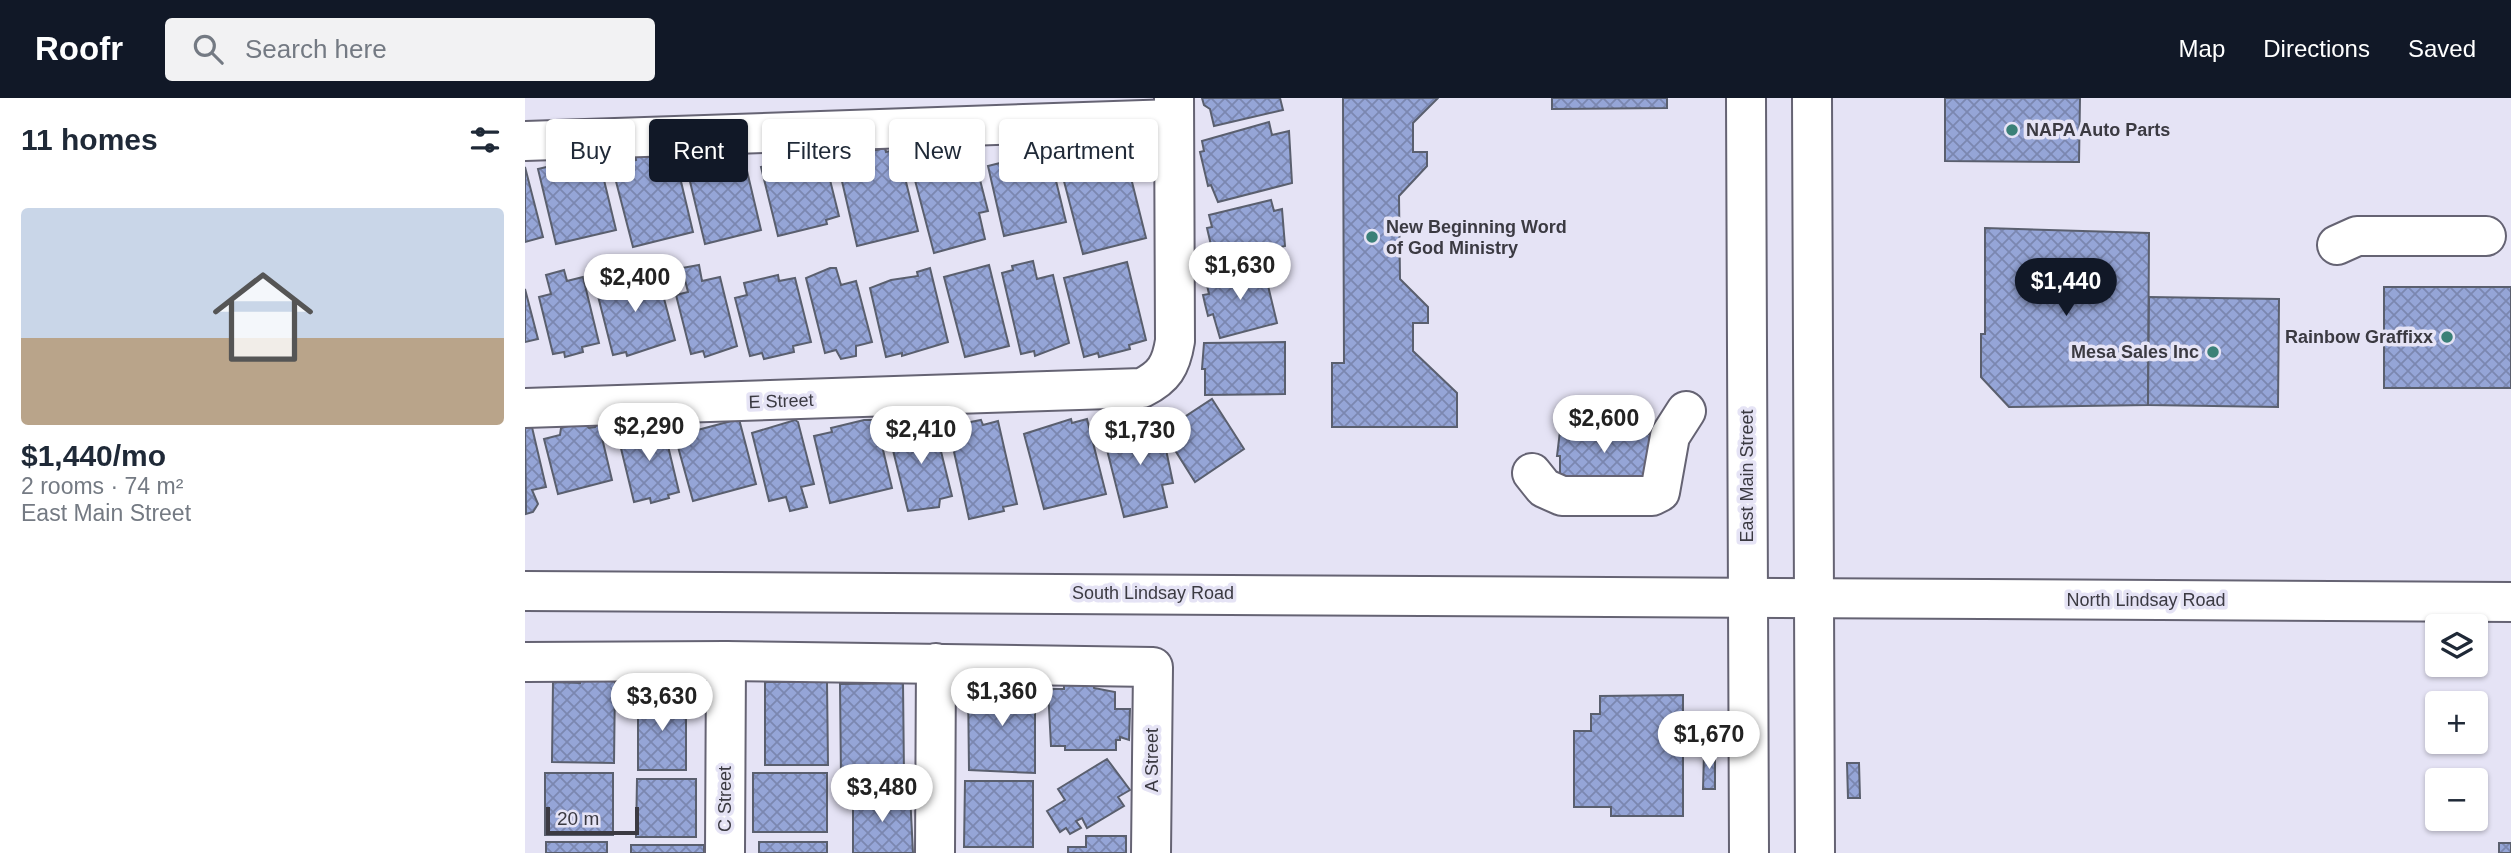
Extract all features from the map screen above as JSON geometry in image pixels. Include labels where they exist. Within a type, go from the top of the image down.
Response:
[{"type":"main road","name":"East Main Street","points":[[1746,98],[1781,597],[1815,853]]},
{"type":"main road","name":"East Main Street","points":[[1749,853],[1781,597],[1812,98]]},
{"type":"main road","points":[[525,141],[1174,108]]},
{"type":"main road","name":"E Street","points":[[525,408],[1122,391],[1142,388],[1161,379],[1172,362],[1175,341],[1174,108]]},
{"type":"main road","points":[[2337,245],[2357,236],[2486,236]]},
{"type":"main road","points":[[1532,473],[1544,488],[1562,496],[1652,496],[1660,492],[1670,436],[1686,411]]},
{"type":"main road","name":"South Lindsay Road","points":[[525,591],[1781,597]]},
{"type":"main road","name":"North Lindsay Road","points":[[1781,597],[2511,602]]},
{"type":"main road","name":"C Street","points":[[725,853],[726,661]]},
{"type":"main road","points":[[525,662],[936,663],[935,853]]},
{"type":"main road","name":"A Street","points":[[936,663],[1153,667],[1151,853]]},
{"type":"building","points":[[1202,98],[1280,98],[1283,110],[1214,126],[1210,109],[1204,105]]},
{"type":"building","name":"New Beginning Word of God Ministry","points":[[1343,98],[1438,98],[1413,123],[1413,152],[1427,152],[1427,166],[1399,196],[1400,279],[1428,307],[1428,323],[1413,323],[1413,351],[1457,393],[1457,427],[1332,427],[1332,363],[1344,363]]},
{"type":"building","points":[[1552,98],[1667,98],[1667,108],[1552,109]]},
{"type":"building","name":"NAPA Auto Parts","points":[[1945,98],[2080,98],[2079,162],[1945,161]]},
{"type":"building","points":[[1269,122],[1272,135],[1289,131],[1292,183],[1218,202],[1211,185],[1208,186],[1200,152],[1204,151],[1202,141]]},
{"type":"building","points":[[885,148],[886,152],[889,151],[889,182],[906,182],[918,231],[857,246],[842,182],[875,182],[875,150]]},
{"type":"building","points":[[649,152],[649,182],[681,182],[693,232],[633,247],[616,182],[635,182],[635,155]]},
{"type":"building","points":[[999,163],[999,182],[1056,182],[1066,222],[1004,236],[988,166]]},
{"type":"building","points":[[525,167],[543,237],[525,242]]},
{"type":"building","points":[[546,167],[546,182],[604,182],[616,230],[556,244],[538,169]]},
{"type":"building","points":[[748,175],[761,230],[705,244],[690,182],[748,182]]},
{"type":"building","points":[[765,182],[830,182],[839,216],[826,220],[827,224],[778,236]]},
{"type":"building","points":[[915,182],[981,182],[988,211],[979,213],[985,239],[934,253]]},
{"type":"building","points":[[1064,182],[1132,182],[1146,238],[1083,254]]},
{"type":"building","points":[[1271,200],[1274,211],[1282,209],[1285,246],[1221,261],[1217,244],[1211,245],[1207,228],[1212,227],[1209,215]]},
{"type":"building","points":[[1985,228],[2149,233],[2148,405],[2009,407],[1981,377],[1981,334],[1985,334]]},
{"type":"building","points":[[1033,261],[1037,279],[1053,275],[1069,343],[1035,356],[1034,351],[1021,354],[1002,273],[1013,270],[1012,266]]},
{"type":"building","points":[[1127,262],[1146,340],[1129,345],[1130,349],[1099,357],[1098,353],[1084,357],[1064,278]]},
{"type":"building","points":[[699,265],[702,281],[720,277],[737,346],[705,357],[703,351],[691,354],[676,295],[688,292],[682,268]]},
{"type":"building","points":[[989,265],[1009,346],[965,357],[944,277]]},
{"type":"building","points":[[1263,265],[1277,323],[1220,338],[1213,314],[1208,316],[1205,304],[1203,295],[1209,294],[1206,281]]},
{"type":"building","points":[[836,268],[841,285],[856,281],[872,342],[856,346],[856,356],[841,359],[836,350],[825,353],[806,278]]},
{"type":"building","points":[[930,268],[948,342],[902,356],[902,353],[886,357],[870,288],[891,280],[918,276],[917,272]]},
{"type":"building","points":[[564,270],[567,281],[583,277],[599,343],[582,347],[583,352],[565,357],[564,352],[553,354],[539,297],[551,294],[546,275]]},
{"type":"building","points":[[641,271],[643,280],[658,276],[675,340],[627,356],[626,352],[613,355],[598,296],[607,294],[604,281]]},
{"type":"building","points":[[778,275],[779,281],[795,278],[811,342],[793,346],[794,352],[764,359],[762,353],[750,356],[735,298],[747,295],[744,283]]},
{"type":"building","name":"Rainbow Graffixx","points":[[2384,287],[2511,287],[2511,388],[2384,388]]},
{"type":"building","points":[[525,289],[538,339],[525,342]]},
{"type":"building","name":"Mesa Sales Inc","points":[[2149,297],[2279,299],[2278,407],[2148,405]]},
{"type":"building","points":[[1285,342],[1285,394],[1205,395],[1205,369],[1202,369],[1204,343]]},
{"type":"building","points":[[1212,399],[1244,449],[1195,482],[1163,431]]},
{"type":"building","points":[[739,419],[756,484],[693,501],[675,436]]},
{"type":"building","points":[[1071,419],[1072,423],[1087,419],[1106,494],[1044,509],[1024,434]]},
{"type":"building","points":[[795,420],[798,422],[814,484],[801,487],[807,507],[790,511],[786,497],[769,501],[752,433]]},
{"type":"building","points":[[864,420],[876,420],[892,488],[830,503],[814,436],[832,432],[831,428]]},
{"type":"building","points":[[981,420],[983,425],[998,421],[1017,504],[1003,507],[1004,511],[969,519],[950,434],[966,430],[965,423]]},
{"type":"building","points":[[1146,420],[1147,424],[1160,421],[1173,483],[1162,485],[1167,507],[1124,517],[1104,438],[1119,434],[1117,427]]},
{"type":"building","points":[[598,421],[612,480],[558,494],[544,439],[560,435],[561,428],[583,422],[589,428],[595,427]]},
{"type":"building","points":[[645,422],[651,427],[663,425],[679,492],[651,503],[650,498],[634,502],[618,436],[634,432],[636,424]]},
{"type":"building","points":[[921,422],[922,426],[934,423],[952,496],[940,499],[939,507],[908,511],[889,434]]},
{"type":"building","points":[[531,423],[546,487],[532,490],[538,504],[533,512],[526,514],[525,424]]},
{"type":"building","points":[[1560,431],[1650,434],[1650,477],[1560,477],[1560,456],[1557,456]]},
{"type":"building","points":[[580,680],[615,680],[614,763],[552,762],[553,682],[580,683]]},
{"type":"building","points":[[765,682],[827,682],[828,765],[765,765]]},
{"type":"building","points":[[1064,682],[1094,682],[1094,688],[1115,692],[1115,709],[1130,709],[1129,740],[1120,737],[1120,740],[1116,740],[1116,750],[1065,750],[1065,746],[1051,746],[1048,689],[1064,689]]},
{"type":"building","points":[[903,683],[904,777],[841,778],[840,684]]},
{"type":"building","points":[[968,684],[1035,684],[1035,773],[969,770]]},
{"type":"building","points":[[644,694],[686,698],[686,770],[638,770],[638,697],[644,697]]},
{"type":"building","points":[[1683,695],[1683,816],[1611,816],[1611,807],[1574,807],[1574,731],[1591,731],[1591,714],[1600,714],[1600,696]]},
{"type":"building","points":[[1704,753],[1715,753],[1715,789],[1703,789]]},
{"type":"building","points":[[1107,759],[1130,790],[1118,797],[1124,806],[1087,828],[1082,818],[1076,821],[1081,828],[1070,834],[1066,828],[1060,832],[1047,811],[1065,800],[1058,789]]},
{"type":"building","points":[[1847,763],[1859,763],[1860,798],[1848,798]]},
{"type":"building","points":[[545,773],[613,773],[613,835],[545,835]]},
{"type":"building","points":[[753,773],[827,773],[827,832],[753,832]]},
{"type":"building","points":[[637,779],[696,779],[696,837],[636,837]]},
{"type":"building","points":[[965,781],[1033,781],[1033,847],[964,847]]},
{"type":"building","points":[[853,794],[910,794],[913,853],[853,853]]},
{"type":"building","points":[[1086,836],[1126,836],[1126,853],[1068,853],[1068,847],[1086,847]]},
{"type":"building","points":[[546,842],[607,842],[607,853],[546,853]]},
{"type":"building","points":[[759,842],[827,842],[827,853],[759,853]]},
{"type":"building","points":[[2499,843],[2511,843],[2511,853],[2499,853]]},
{"type":"building","points":[[631,845],[704,845],[704,853],[631,853]]},
{"type":"place","name":"NAPA Auto Parts","points":[[2012,130]]},
{"type":"place","name":"New Beginning Word of God Ministry","points":[[1372,237]]},
{"type":"place","name":"Rainbow Graffixx","points":[[2447,337]]},
{"type":"place","name":"Mesa Sales Inc","points":[[2213,352]]}]
